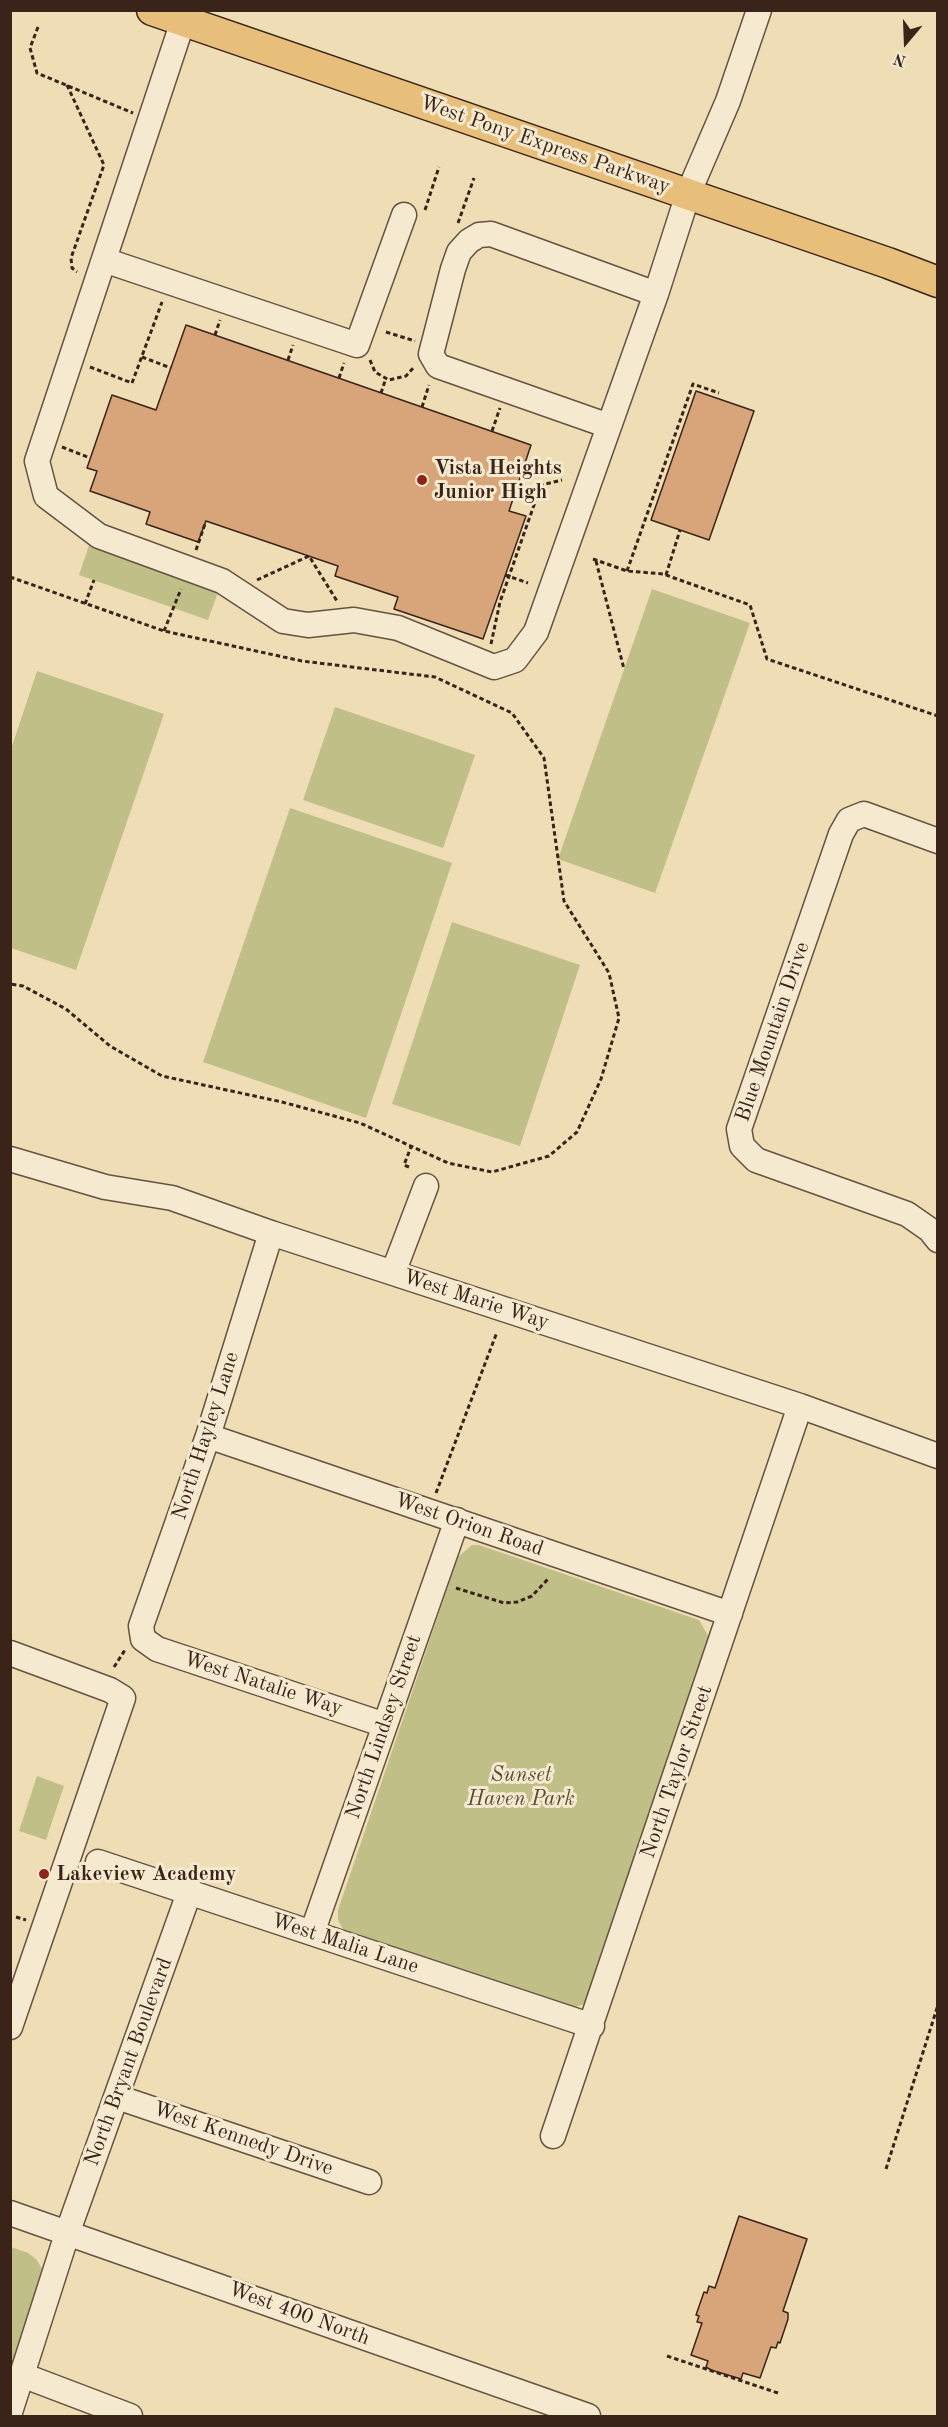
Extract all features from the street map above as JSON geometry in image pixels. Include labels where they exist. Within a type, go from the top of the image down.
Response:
[{"type":"main road","name":"West Pony Express Parkway","points":[[152,10],[938,282]]},
{"type":"street","points":[[183,21],[37,461],[46,495],[99,536],[193,561],[283,621],[308,625],[350,620],[398,628],[494,667],[515,660],[536,632],[656,294],[688,194],[728,101],[759,10]]},
{"type":"street","points":[[104,260],[357,345],[414,213]]},
{"type":"street","points":[[609,426],[438,366],[431,354],[459,252],[479,235],[491,234],[656,294]]},
{"type":"street","name":"Blue Mountain Drive","points":[[938,841],[864,814],[849,820],[841,834],[739,1129],[742,1146],[756,1160],[907,1214],[930,1230],[938,1240]]},
{"type":"street","name":"West Marie Way","points":[[10,1159],[105,1187],[172,1198],[393,1274],[800,1406],[938,1456]]},
{"type":"street","points":[[393,1274],[426,1186]]},
{"type":"street","name":"North Hayley Lane","points":[[135,1644],[208,1436],[271,1233]]},
{"type":"street","name":"North Taylor Street","points":[[553,2136],[800,1406]]},
{"type":"street","name":"West Orion Road","points":[[208,1436],[730,1614]]},
{"type":"street","name":"North Lindsey Street","points":[[312,1933],[457,1521]]},
{"type":"street","name":"West Natalie Way","points":[[135,1644],[385,1725]]},
{"type":"street","points":[[10,1653],[28,1662],[110,1690],[123,1698],[10,2027]]},
{"type":"street","name":"West Malia Lane","points":[[98,1862],[592,2026]]},
{"type":"street","name":"North Bryant Boulevard","points":[[10,2412],[68,2231],[189,1893]]},
{"type":"street","name":"West Kennedy Drive","points":[[117,2097],[369,2182]]},
{"type":"street","name":"West 400 North","points":[[10,2212],[588,2416]]},
{"type":"street","points":[[22,2375],[130,2416]]},
{"type":"path","points":[[38,27],[30,48],[37,73],[138,114]]},
{"type":"path","points":[[67,86],[104,165],[71,258],[72,268],[84,276]]},
{"type":"path","points":[[414,213],[439,166]]},
{"type":"path","points":[[455,233],[474,178]]},
{"type":"path","points":[[82,364],[132,383],[166,292]]},
{"type":"path","points":[[215,335],[223,311]]},
{"type":"path","points":[[389,321],[385,334],[416,342]]},
{"type":"path","points":[[415,347],[420,331]]},
{"type":"path","points":[[288,360],[296,335]]},
{"type":"path","points":[[368,355],[375,372],[389,380],[406,376],[416,365],[415,356]]},
{"type":"path","points":[[142,357],[171,368]]},
{"type":"path","points":[[339,378],[344,361]]},
{"type":"path","points":[[381,393],[386,378]]},
{"type":"path","points":[[422,407],[431,381]]},
{"type":"path","points":[[627,571],[693,384],[719,393]]},
{"type":"path","points":[[492,431],[501,406]]},
{"type":"path","points":[[44,441],[90,458]]},
{"type":"path","points":[[490,651],[500,602],[511,577],[541,485],[562,480]]},
{"type":"path","points":[[164,631],[193,561],[206,521]]},
{"type":"path","points":[[666,575],[680,530]]},
{"type":"path","points":[[236,590],[309,556],[350,620]]},
{"type":"path","points":[[624,669],[595,560],[627,571],[666,575],[750,604],[767,659],[938,716]]},
{"type":"path","points":[[505,576],[528,584]]},
{"type":"path","points":[[10,577],[164,631],[302,661],[435,677],[512,713],[544,758],[564,901],[609,973],[619,1018],[602,1079],[577,1132],[549,1156],[492,1172],[448,1163],[360,1123],[282,1102],[162,1076],[110,1046],[66,1010],[23,986],[10,984]]},
{"type":"path","points":[[85,604],[94,580]]},
{"type":"path","points":[[409,1167],[404,1165],[411,1147]]},
{"type":"path","points":[[435,1496],[497,1332]]},
{"type":"path","points":[[456,1588],[504,1603],[518,1602],[532,1596],[548,1579]]},
{"type":"path","points":[[114,1667],[135,1644]]},
{"type":"path","points":[[886,2169],[938,2005]]},
{"type":"path","points":[[667,2356],[778,2393]]},
{"type":"green space","points":[[92,536],[222,581],[208,620],[79,575]]},
{"type":"green space","points":[[652,589],[750,623],[655,893],[558,859]]},
{"type":"green space","points":[[37,671],[164,714],[76,970],[11,948],[11,749]]},
{"type":"green space","points":[[335,707],[475,755],[443,848],[303,800]]},
{"type":"green space","points":[[290,808],[452,863],[366,1118],[203,1062]]},
{"type":"green space","points":[[452,922],[580,965],[520,1146],[392,1104]]},
{"type":"green space","name":"Sunset Haven Park","points":[[472,1545],[479,1545],[699,1620],[710,1639],[588,2003],[569,2009],[344,1931],[338,1920],[338,1910],[458,1557]]},
{"type":"green space","points":[[37,1776],[64,1786],[46,1840],[19,1831]]},
{"type":"green space","points":[[11,2247],[28,2253],[36,2259],[43,2270],[44,2282],[11,2385]]},
{"type":"building","points":[[186,325],[531,445],[509,511],[526,516],[483,639],[394,609],[398,597],[335,576],[338,566],[206,521],[198,542],[146,524],[150,512],[90,491],[97,471],[87,468],[112,395],[156,410]]},
{"type":"building","points":[[696,391],[754,411],[709,540],[651,520]]},
{"type":"building","points":[[739,2216],[807,2239],[783,2311],[788,2313],[788,2319],[780,2343],[778,2342],[776,2348],[771,2347],[760,2378],[743,2373],[741,2379],[711,2370],[706,2367],[708,2361],[691,2355],[702,2323],[697,2322],[699,2316],[696,2315],[704,2292],[707,2293],[709,2286],[715,2288]]},
{"type":"place","name":"Vista Heights Junior High","points":[[422,480]]},
{"type":"place","name":"Lakeview Academy","points":[[44,1874]]}]
